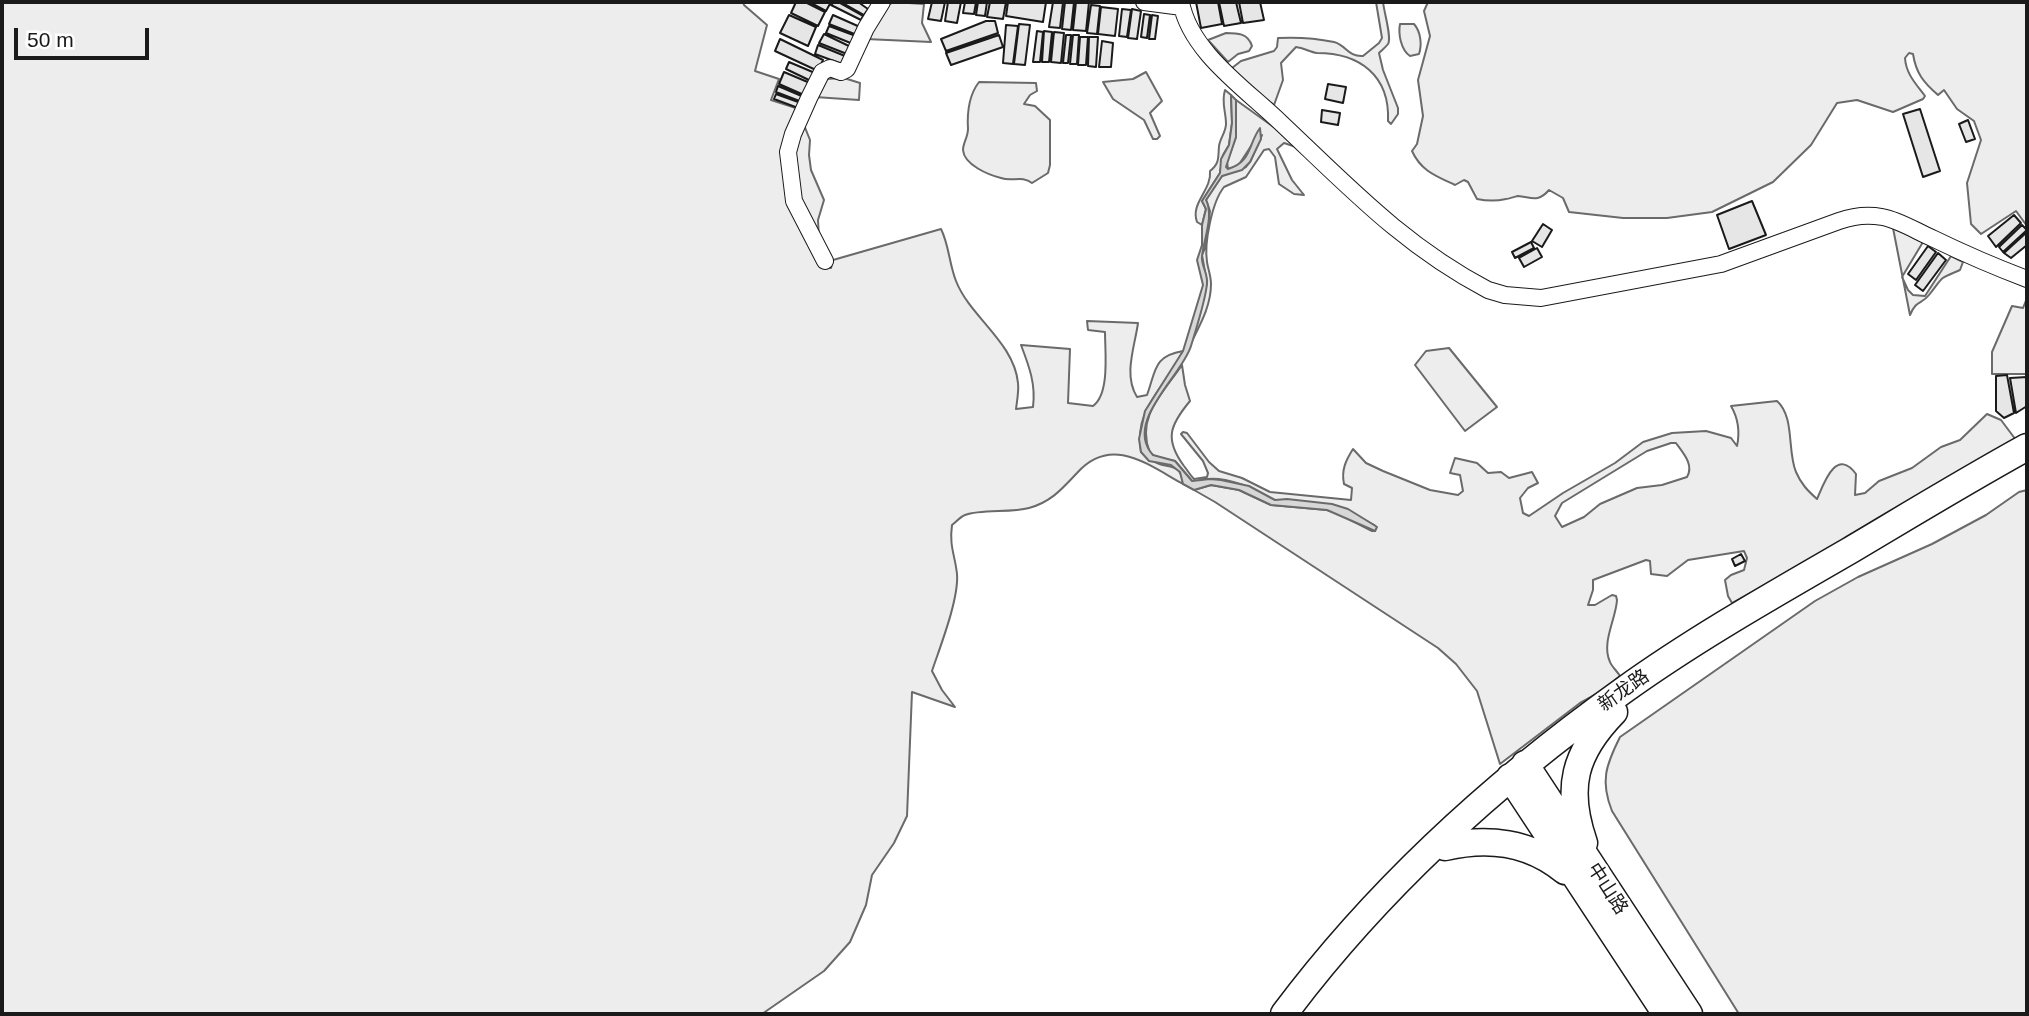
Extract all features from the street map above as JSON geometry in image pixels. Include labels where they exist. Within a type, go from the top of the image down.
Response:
[{"type":"main road","name":"新龙路","points":[[1292,1014],[1350,943],[1416,871],[1521,775],[1625,689],[1713,633],[2027,447]]},
{"type":"main road","name":"新龙路","points":[[1284,1014],[1345,939],[1410,868],[1459,820],[1629,697],[1812,581],[2027,458]]},
{"type":"main road","points":[[1586,876],[1576,813],[1576,775],[1582,753],[1595,732],[1629,697]]},
{"type":"main road","name":"中山路","points":[[1521,775],[1586,876],[1666,1014]]},
{"type":"main road","points":[[1445,847],[1480,842],[1519,846],[1538,852],[1586,876]]},
{"type":"main road","name":"中山路","points":[[1586,876],[1689,1014]]},
{"type":"street","points":[[825,261],[794,201],[788,152],[797,124],[822,72],[830,68],[841,72],[847,69],[866,27],[882,2]]},
{"type":"street","points":[[1144,2],[1182,4],[1184,18],[1193,36],[1226,74],[1322,160],[1347,188],[1398,232],[1488,290],[1505,295],[1541,298],[1721,264],[1853,216],[1868,215],[1884,217],[1902,224],[1999,269],[2027,279]]},
{"type":"shaded area","points":[[2,2],[743,2],[767,25],[755,71],[779,79],[771,100],[799,109],[784,150],[825,265],[831,268],[833,260],[941,229],[956,281],[971,306],[1009,355],[1015,368],[1018,386],[1016,409],[1033,407],[1034,399],[1031,375],[1021,345],[1070,349],[1068,403],[1093,406],[1104,383],[1105,332],[1088,330],[1087,321],[1138,323],[1130,370],[1137,397],[1147,395],[1154,372],[1161,361],[1173,353],[1183,351],[1153,398],[1142,422],[1140,436],[1141,452],[1157,463],[1178,470],[1183,484],[1156,468],[1129,457],[1103,456],[1090,462],[1044,502],[1022,509],[972,513],[952,525],[951,539],[957,584],[948,623],[932,671],[955,707],[912,692],[907,816],[894,843],[872,875],[866,905],[850,942],[824,971],[762,1014],[2,1014]]},
{"type":"shaded area","points":[[893,2],[924,4],[922,23],[931,42],[866,39]]},
{"type":"shaded area","points":[[1376,2],[1383,2],[1389,36],[1388,44],[1379,53],[1398,108],[1398,114],[1391,124],[1388,121],[1384,91],[1377,79],[1358,62],[1346,57],[1296,47],[1281,63],[1283,80],[1274,105],[1244,83],[1232,68],[1241,61],[1274,51],[1278,38],[1334,42],[1354,55],[1363,56],[1382,38]]},
{"type":"shaded area","points":[[1428,2],[2027,2],[2027,226],[2016,211],[1981,234],[1971,224],[1967,183],[1981,140],[1974,121],[1957,109],[1944,90],[1938,95],[1928,86],[1918,72],[1913,54],[1909,53],[1905,58],[1907,69],[1925,96],[1923,99],[1893,112],[1857,100],[1837,103],[1811,145],[1773,182],[1712,212],[1667,218],[1623,218],[1569,212],[1563,198],[1549,190],[1538,198],[1518,196],[1496,200],[1477,199],[1468,182],[1464,180],[1455,185],[1435,176],[1420,163],[1412,151],[1417,144],[1423,116],[1418,80],[1430,36],[1424,11]]},
{"type":"shaded area","points":[[1400,24],[1414,24],[1416,27],[1420,39],[1419,54],[1410,56],[1404,50]]},
{"type":"shaded area","points":[[1226,33],[1245,36],[1252,46],[1249,51],[1238,54],[1228,62],[1208,40]]},
{"type":"shaded area","points":[[1146,72],[1162,101],[1150,113],[1160,136],[1157,139],[1153,139],[1144,120],[1113,99],[1103,82],[1133,79]]},
{"type":"shaded area","points":[[844,78],[860,83],[859,100],[815,97],[826,79]]},
{"type":"shaded area","points":[[979,82],[1036,83],[1037,91],[1030,95],[1024,104],[1035,106],[1050,120],[1048,173],[1032,183],[1024,179],[1005,179],[972,165],[964,155],[968,111]]},
{"type":"shaded area","points":[[1225,90],[1231,95],[1232,123],[1229,145],[1223,155],[1220,173],[1202,201],[1206,209],[1202,225],[1197,222],[1196,209],[1208,184],[1210,171],[1218,160],[1226,127],[1223,99]]},
{"type":"shaded area","points":[[1231,95],[1236,100],[1236,137],[1226,167],[1228,169],[1236,166],[1246,157],[1260,128],[1261,139],[1250,162],[1242,170],[1222,176],[1206,200],[1209,220],[1202,259],[1207,283],[1203,305],[1186,358],[1149,414],[1145,428],[1146,442],[1153,455],[1175,461],[1192,481],[1221,480],[1249,486],[1275,500],[1332,504],[1348,509],[1374,525],[1377,527],[1375,531],[1327,510],[1271,505],[1239,490],[1211,485],[1194,490],[1183,484],[1180,472],[1171,465],[1149,461],[1141,452],[1139,439],[1145,411],[1183,351],[1203,285],[1197,260],[1202,245],[1202,225],[1206,209],[1202,201],[1220,173],[1221,159],[1229,145],[1232,123]]},
{"type":"shaded area","points":[[1236,100],[1296,147],[1284,143],[1277,149],[1292,180],[1304,195],[1294,194],[1279,184],[1275,157],[1269,149],[1264,150],[1246,177],[1224,187],[1216,202],[1208,234],[1206,254],[1211,278],[1209,299],[1192,341],[1207,283],[1202,255],[1210,211],[1206,200],[1222,176],[1246,167],[1262,135],[1255,140],[1238,166],[1228,169],[1227,162],[1236,137]]},
{"type":"shaded area","points":[[804,125],[810,140],[811,170],[824,200],[818,220],[819,238],[797,194],[793,153]]},
{"type":"shaded area","points":[[1893,228],[1923,242],[1902,276]]},
{"type":"shaded area","points":[[1951,256],[1963,262],[1960,270],[1942,279],[1910,315],[1903,279],[1913,295],[1925,296]]},
{"type":"shaded area","points":[[2027,298],[2027,374],[1992,374],[1992,352],[2012,306],[2023,308]]},
{"type":"shaded area","points":[[1449,348],[1497,407],[1465,431],[1415,365],[1426,351]]},
{"type":"shaded area","points":[[1182,365],[1190,401],[1174,425],[1172,440],[1178,456],[1194,479],[1207,477],[1208,473],[1203,461],[1181,434],[1183,432],[1187,433],[1219,471],[1242,478],[1270,492],[1351,500],[1352,488],[1344,484],[1343,474],[1353,449],[1366,463],[1383,471],[1430,490],[1458,495],[1463,491],[1460,475],[1450,473],[1455,458],[1477,463],[1488,473],[1501,472],[1509,478],[1532,472],[1538,483],[1528,488],[1520,498],[1523,513],[1529,516],[1615,463],[1643,442],[1672,433],[1706,431],[1731,438],[1737,446],[1738,425],[1731,406],[1777,401],[1783,408],[1789,425],[1796,472],[1805,487],[1817,499],[1827,477],[1837,466],[1842,464],[1856,474],[1855,495],[1865,493],[1879,481],[1912,468],[1941,447],[1960,440],[1987,414],[2001,420],[2019,444],[1732,603],[1725,580],[1744,570],[1747,558],[1744,551],[1688,560],[1667,576],[1651,574],[1650,561],[1646,560],[1593,580],[1588,605],[1595,605],[1612,595],[1616,596],[1607,647],[1610,662],[1620,676],[1500,764],[1477,691],[1456,664],[1438,648],[1194,490],[1211,485],[1239,490],[1271,505],[1327,510],[1372,531],[1375,531],[1374,525],[1337,507],[1271,499],[1244,486],[1220,479],[1192,481],[1175,461],[1150,453],[1146,440],[1149,416],[1160,395]],"holes":[[[1676,443],[1689,464],[1687,477],[1662,485],[1637,488],[1600,504],[1584,517],[1562,527],[1555,516],[1562,503],[1647,451]]]},
{"type":"shaded area","points":[[2027,490],[2027,1014],[1739,1014],[1612,811],[1606,791],[1606,773],[1620,737],[1815,601],[1858,577],[1932,544],[1986,515],[2019,492]]},
{"type":"building","points":[[796,2],[805,2],[825,12],[818,26],[791,13]]},
{"type":"building","points":[[809,2],[831,2],[826,11]]},
{"type":"building","points":[[834,2],[863,16],[861,20],[831,5]]},
{"type":"building","points":[[841,2],[858,2],[868,9],[864,15]]},
{"type":"building","points":[[932,2],[945,2],[941,21],[928,19]]},
{"type":"building","points":[[948,2],[961,2],[957,23],[945,21]]},
{"type":"building","points":[[965,2],[976,2],[974,14],[963,13]]},
{"type":"building","points":[[978,2],[987,2],[985,16],[976,15]]},
{"type":"building","points":[[990,2],[1006,2],[1003,19],[987,17]]},
{"type":"building","points":[[1008,2],[1046,2],[1043,22],[1006,16]]},
{"type":"building","points":[[1053,2],[1063,2],[1060,28],[1049,27]]},
{"type":"building","points":[[1065,2],[1074,2],[1071,30],[1062,29]]},
{"type":"building","points":[[1076,2],[1089,2],[1086,31],[1073,30]]},
{"type":"building","points":[[1196,2],[1218,2],[1222,24],[1201,28]]},
{"type":"building","points":[[1219,2],[1236,2],[1241,23],[1224,26]]},
{"type":"building","points":[[1239,2],[1260,2],[1264,20],[1243,23]]},
{"type":"building","points":[[1091,5],[1100,6],[1097,34],[1087,33]]},
{"type":"building","points":[[1101,7],[1118,9],[1115,36],[1098,34]]},
{"type":"building","points":[[1122,9],[1131,10],[1127,37],[1119,36]]},
{"type":"building","points":[[1132,9],[1141,11],[1137,39],[1128,38]]},
{"type":"building","points":[[1144,14],[1150,15],[1147,38],[1141,37]]},
{"type":"building","points":[[789,15],[816,27],[808,46],[780,33]]},
{"type":"building","points":[[833,15],[860,27],[857,35],[829,24]]},
{"type":"building","points":[[1152,15],[1158,16],[1155,39],[1149,39]]},
{"type":"building","points":[[986,21],[995,21],[998,33],[946,51],[941,39]]},
{"type":"building","points":[[1019,24],[1030,25],[1025,65],[1014,64]]},
{"type":"building","points":[[1006,25],[1018,26],[1013,64],[1003,63]]},
{"type":"building","points":[[829,26],[856,36],[853,44],[826,33]]},
{"type":"building","points":[[1037,31],[1043,32],[1040,62],[1033,62]]},
{"type":"building","points":[[1044,31],[1052,32],[1049,62],[1042,62]]},
{"type":"building","points":[[1054,32],[1064,33],[1061,63],[1051,62]]},
{"type":"building","points":[[824,34],[851,47],[847,54],[819,43]]},
{"type":"building","points":[[999,35],[1003,47],[951,65],[946,53]]},
{"type":"building","points":[[1066,35],[1071,35],[1068,63],[1063,63]]},
{"type":"building","points":[[1073,35],[1079,35],[1077,64],[1070,64]]},
{"type":"building","points":[[1080,37],[1088,37],[1086,65],[1078,65]]},
{"type":"building","points":[[1089,37],[1098,37],[1096,67],[1088,66]]},
{"type":"building","points":[[780,39],[823,60],[818,71],[775,51]]},
{"type":"building","points":[[1102,41],[1113,43],[1111,67],[1099,67]]},
{"type":"building","points":[[818,45],[845,56],[842,64],[815,54]]},
{"type":"building","points":[[789,62],[815,73],[811,81],[786,69]]},
{"type":"building","points":[[784,72],[810,83],[804,95],[779,84]]},
{"type":"building","points":[[1328,84],[1346,87],[1343,103],[1325,99]]},
{"type":"building","points":[[778,86],[804,97],[802,102],[776,92]]},
{"type":"building","points":[[776,94],[801,103],[798,108],[774,99]]},
{"type":"building","points":[[1920,109],[1940,171],[1923,177],[1903,114]]},
{"type":"building","points":[[1322,110],[1340,113],[1338,125],[1321,122]]},
{"type":"building","points":[[1968,120],[1975,139],[1966,142],[1959,124]]},
{"type":"building","points":[[1752,201],[1766,235],[1729,249],[1717,215]]},
{"type":"building","points":[[2014,215],[2021,223],[1996,247],[1988,236]]},
{"type":"building","points":[[1543,224],[1552,230],[1542,247],[1532,241]]},
{"type":"building","points":[[2022,225],[2027,230],[2003,252],[1999,247]]},
{"type":"building","points":[[2027,232],[2027,245],[2011,258],[2004,253]]},
{"type":"building","points":[[1531,242],[1534,248],[1515,258],[1512,252]]},
{"type":"building","points":[[1928,246],[1936,252],[1916,280],[1908,274]]},
{"type":"building","points":[[1537,248],[1542,257],[1524,267],[1519,258]]},
{"type":"building","points":[[1938,253],[1946,260],[1923,291],[1915,285]]},
{"type":"building","points":[[2007,375],[2014,413],[2004,418],[1996,411],[1996,376]]},
{"type":"building","points":[[2027,377],[2027,406],[2016,413],[2010,378]]},
{"type":"building","points":[[1741,554],[1745,561],[1735,566],[1732,559]]}]
